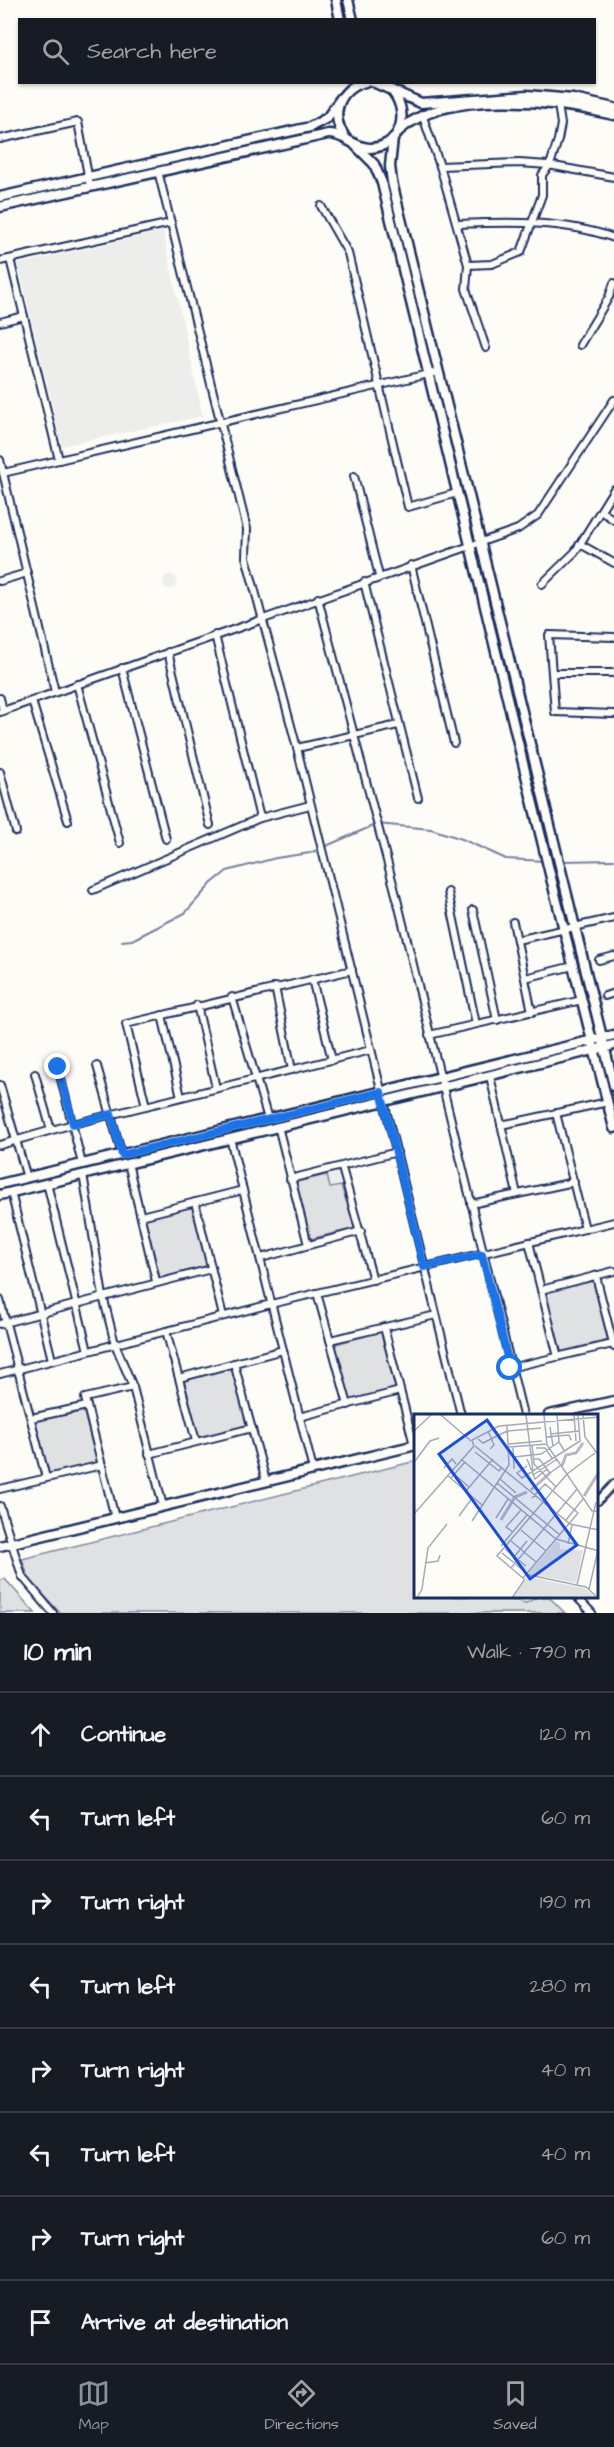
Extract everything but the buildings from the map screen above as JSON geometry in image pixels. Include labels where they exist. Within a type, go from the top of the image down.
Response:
[{"type":"street","points":[[336,0],[340,18]]},
{"type":"street","points":[[348,0],[352,18]]},
{"type":"street","points":[[347,84],[337,110],[338,124],[352,143],[374,164],[382,183],[457,493],[474,543],[561,874],[596,1039],[594,1050],[614,1128]]},
{"type":"street","points":[[0,207],[89,182],[310,127],[332,114],[343,95],[362,84]]},
{"type":"street","points":[[385,86],[403,98],[421,103],[573,99],[614,108]]},
{"type":"street","points":[[385,86],[401,106],[402,120],[395,135],[390,166],[392,182],[437,372],[549,874],[582,1000],[596,1039],[604,1047],[614,1086]]},
{"type":"street","points":[[0,197],[158,171],[328,134],[337,134],[352,143],[375,147],[422,114],[454,106],[512,99],[614,115]]},
{"type":"street","points":[[468,265],[492,264],[521,252],[542,195],[542,175],[550,165],[561,124],[558,105]]},
{"type":"street","points":[[422,114],[457,224],[468,265],[466,289],[486,348]]},
{"type":"street","points":[[0,139],[78,122],[89,182]]},
{"type":"street","points":[[440,166],[519,163],[550,165],[614,177]]},
{"type":"street","points":[[158,171],[247,529],[246,557],[320,840],[460,1414]]},
{"type":"street","points":[[321,206],[348,254],[381,385],[408,507],[457,493]]},
{"type":"street","points":[[457,224],[502,222],[573,226],[614,238]]},
{"type":"street","points":[[0,261],[171,223]]},
{"type":"street","points":[[10,259],[59,460]]},
{"type":"street","points":[[580,345],[609,297],[614,283]]},
{"type":"street","points":[[0,322],[24,316]]},
{"type":"street","points":[[3,473],[437,372]]},
{"type":"street","points":[[0,698],[2,711],[518,529],[538,515],[614,400]]},
{"type":"street","points":[[0,460],[55,692]]},
{"type":"street","points":[[354,476],[380,576]]},
{"type":"street","points":[[542,584],[580,544],[614,489]]},
{"type":"street","points":[[601,511],[614,520]]},
{"type":"street","points":[[580,544],[614,563]]},
{"type":"street","points":[[411,565],[454,743]]},
{"type":"street","points":[[0,581],[27,573]]},
{"type":"street","points":[[364,582],[418,798]]},
{"type":"street","points":[[318,598],[523,1414]]},
{"type":"street","points":[[215,635],[260,818]]},
{"type":"street","points":[[614,637],[549,635],[555,712],[614,714]]},
{"type":"street","points":[[168,652],[210,825]]},
{"type":"street","points":[[122,668],[166,839]]},
{"type":"street","points":[[553,673],[614,673]]},
{"type":"street","points":[[77,684],[120,843]]},
{"type":"street","points":[[32,700],[68,821]]},
{"type":"street","points":[[297,748],[398,725]]},
{"type":"street","points":[[0,771],[16,832]]},
{"type":"street","points":[[93,890],[260,818],[310,805]]},
{"type":"street","points":[[448,892],[476,1024]]},
{"type":"street","points":[[473,910],[497,1020]]},
{"type":"street","points":[[517,940],[614,918]]},
{"type":"street","points":[[513,922],[532,1012]]},
{"type":"street","points":[[599,960],[614,956]]},
{"type":"street","points":[[525,978],[573,966]]},
{"type":"street","points":[[146,1106],[126,1024],[197,1005],[352,970]]},
{"type":"street","points":[[312,979],[332,1060]]},
{"type":"street","points":[[275,987],[292,1070]]},
{"type":"street","points":[[605,996],[614,993]]},
{"type":"street","points":[[232,997],[268,1119]]},
{"type":"street","points":[[429,1035],[582,1000]]},
{"type":"street","points":[[197,1005],[216,1088]]},
{"type":"street","points":[[162,1015],[181,1097]]},
{"type":"street","points":[[0,1195],[47,1183],[122,1155],[268,1119],[441,1082],[614,1035]]},
{"type":"street","points":[[441,1082],[490,1076],[614,1045]]},
{"type":"street","points":[[0,1145],[111,1114],[371,1050]]},
{"type":"street","points":[[97,1066],[122,1155]]},
{"type":"street","points":[[58,1067],[73,1124],[104,1296],[115,1344],[133,1388],[163,1506]]},
{"type":"street","points":[[35,1074],[51,1130]]},
{"type":"street","points":[[490,1076],[517,1194]]},
{"type":"street","points":[[0,1085],[27,1178]]},
{"type":"street","points":[[0,1185],[27,1178],[129,1163],[278,1126],[382,1096]]},
{"type":"street","points":[[501,1125],[608,1102]]},
{"type":"street","points":[[556,1113],[585,1228]]},
{"type":"street","points":[[278,1126],[308,1245]]},
{"type":"street","points":[[230,1138],[313,1470]]},
{"type":"street","points":[[290,1179],[342,1168],[397,1152]]},
{"type":"street","points":[[129,1163],[156,1281]]},
{"type":"street","points":[[342,1168],[373,1280]]},
{"type":"street","points":[[471,1204],[574,1182]]},
{"type":"street","points":[[47,1183],[88,1351]]},
{"type":"street","points":[[141,1216],[243,1190]]},
{"type":"street","points":[[11,1192],[52,1360]]},
{"type":"street","points":[[195,1202],[223,1316]]},
{"type":"street","points":[[0,1374],[271,1304],[614,1222]]},
{"type":"street","points":[[261,1258],[361,1231]]},
{"type":"street","points":[[529,1242],[558,1357]]},
{"type":"street","points":[[3,1323],[156,1281],[211,1269]]},
{"type":"street","points":[[541,1290],[614,1271]]},
{"type":"street","points":[[510,1368],[614,1346],[596,1276]]},
{"type":"street","points":[[317,1293],[348,1405]]},
{"type":"street","points":[[0,1300],[3,1323],[18,1369],[46,1478]]},
{"type":"street","points":[[330,1340],[436,1314]]},
{"type":"street","points":[[384,1327],[414,1441]]},
{"type":"street","points":[[166,1331],[196,1442]]},
{"type":"street","points":[[179,1378],[283,1350]]},
{"type":"street","points":[[234,1363],[266,1481]]},
{"type":"street","points":[[115,1518],[85,1398],[133,1388]]},
{"type":"street","points":[[299,1417],[400,1391]]},
{"type":"street","points":[[554,1414],[614,1401]]},
{"type":"street","points":[[31,1418],[87,1406]]},
{"type":"street","points":[[149,1454],[252,1428]]},
{"type":"street","points":[[0,1546],[414,1445]]},
{"type":"street","points":[[0,1489],[102,1465]]},
{"type":"street","points":[[599,1499],[614,1485]]},
{"type":"street","points":[[0,1506],[22,1576],[53,1613]]},
{"type":"street","points":[[578,1598],[592,1613]]},
{"type":"shaded area","points":[[163,231],[203,416],[62,446],[18,264]]},
{"type":"shaded area","points":[[170,575],[175,577],[177,582],[175,587],[170,589],[165,587],[163,582],[165,577]]},
{"type":"shaded area","points":[[338,1172],[341,1186],[330,1188],[327,1175]]},
{"type":"shaded area","points":[[327,1175],[330,1188],[341,1186],[356,1228],[310,1239],[296,1182]]},
{"type":"shaded area","points":[[192,1206],[207,1266],[160,1278],[145,1218]]},
{"type":"shaded area","points":[[593,1281],[608,1340],[560,1352],[545,1292]]},
{"type":"shaded area","points":[[381,1332],[396,1389],[350,1401],[335,1344]]},
{"type":"shaded area","points":[[232,1368],[247,1425],[199,1437],[184,1381]]},
{"type":"shaded area","points":[[83,1408],[97,1463],[49,1475],[35,1420]]},
{"type":"shaded area","points":[[414,1461],[414,1598],[505,1598],[526,1603],[535,1598],[550,1598],[565,1613],[60,1613],[29,1579],[22,1559]]},
{"type":"shaded area","points":[[5,1579],[35,1613],[0,1613],[0,1580]]},
{"type":"waterway","points":[[122,941],[132,940],[185,913],[212,883],[227,871],[276,858],[310,853],[377,824],[431,829],[462,839],[506,859],[545,861]]},
{"type":"waterway","points":[[562,861],[614,860]]},
{"type":"route","points":[[58,1067],[73,1124],[111,1114],[122,1155],[381,1092],[424,1267],[482,1254],[510,1368]]}]
